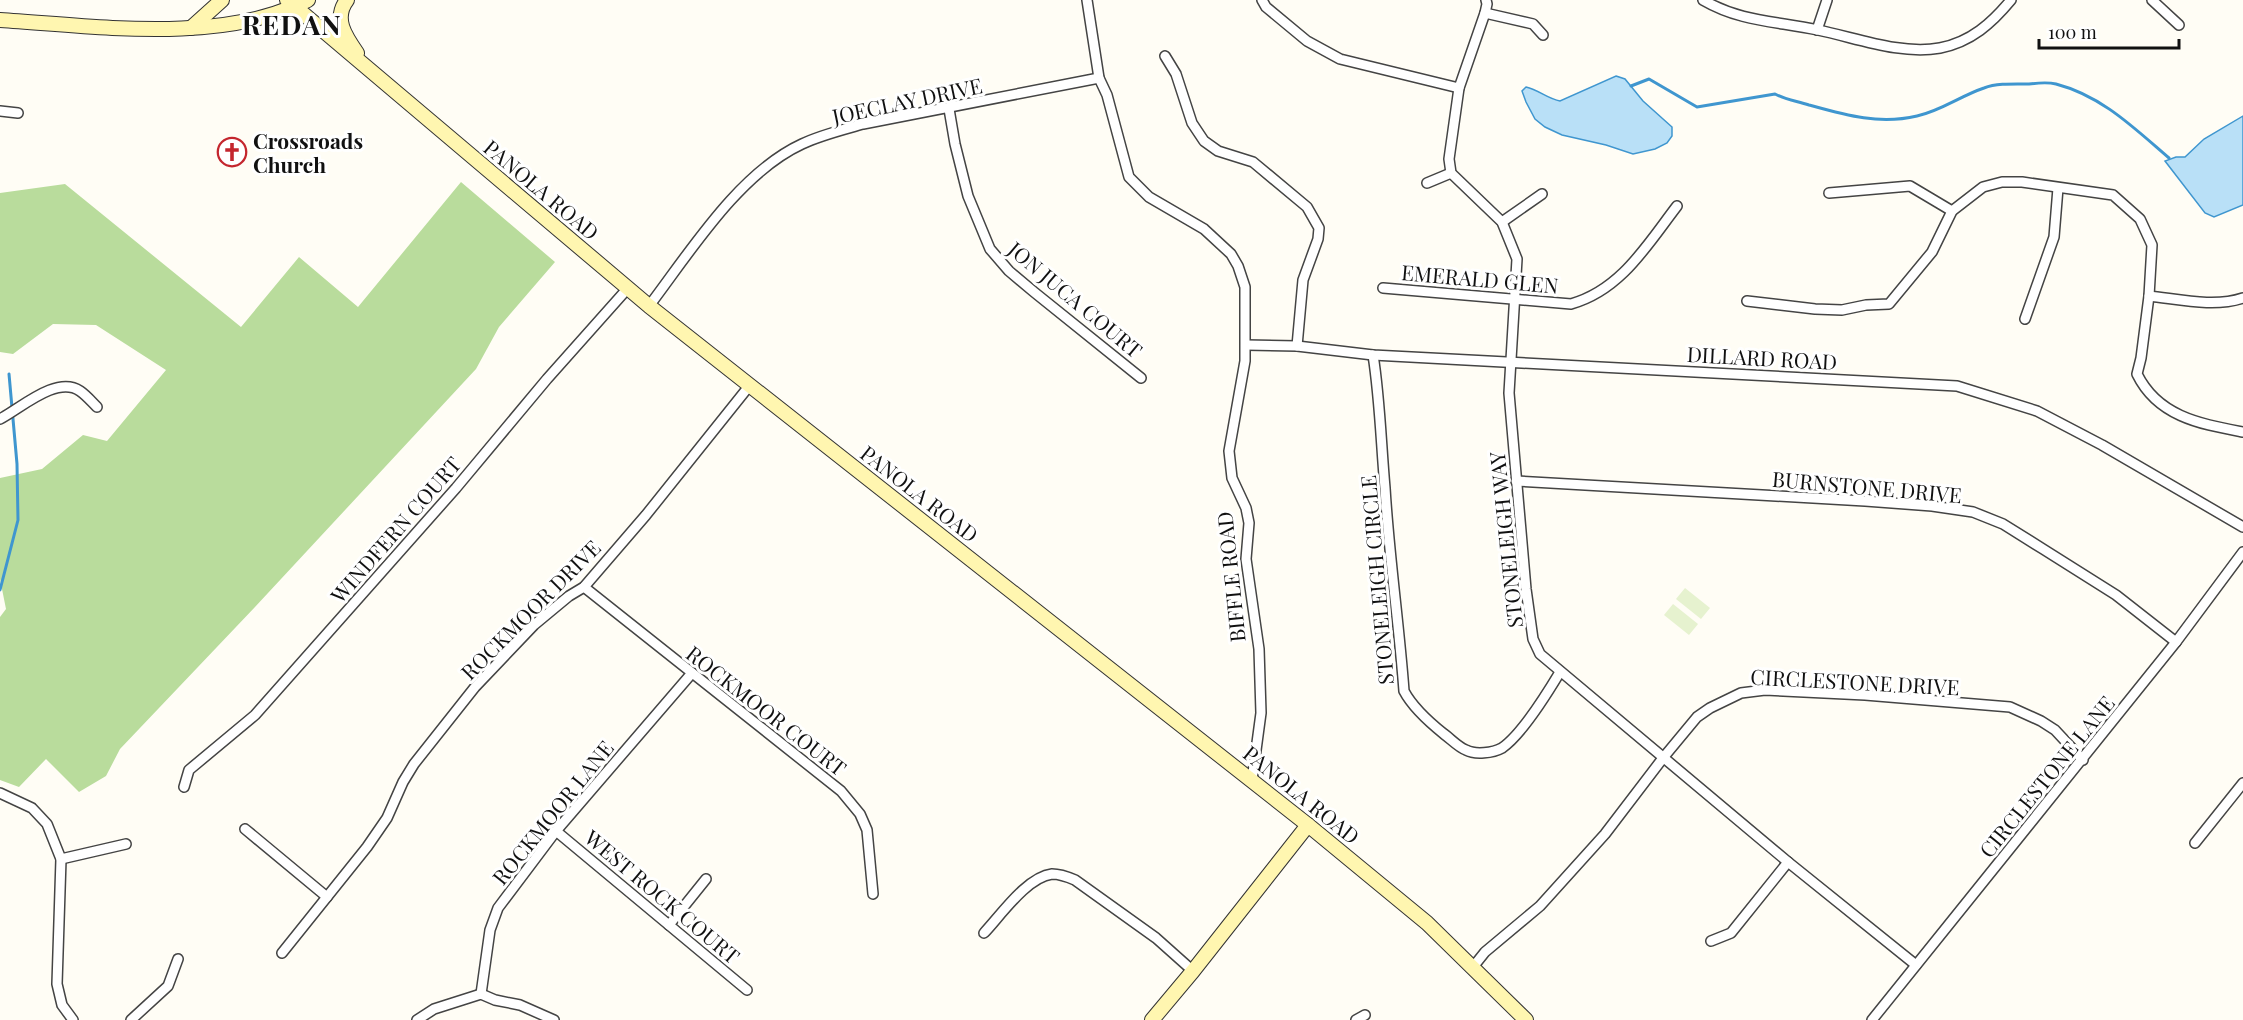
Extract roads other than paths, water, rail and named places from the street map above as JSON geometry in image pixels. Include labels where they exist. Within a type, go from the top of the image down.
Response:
[{"type":"main road","points":[[190,28],[222,0]]},
{"type":"main road","points":[[0,21],[190,28],[254,21],[291,3],[308,0]]},
{"type":"main road","points":[[347,0],[342,6],[339,18],[343,31],[373,73]]},
{"type":"main road","name":"PANOLA ROAD","points":[[291,3],[649,306],[1308,825],[1427,923],[1526,1020]]},
{"type":"main road","points":[[1152,1020],[1308,825]]},
{"type":"street","name":"BIFFLE ROAD","points":[[1087,0],[1099,78],[1107,95],[1129,177],[1149,197],[1204,230],[1231,254],[1245,287],[1244,378],[1229,451],[1232,478],[1246,508],[1249,523],[1246,559],[1259,649],[1261,713],[1252,780]]},
{"type":"street","points":[[1262,0],[1266,7],[1307,41],[1340,59],[1459,87]]},
{"type":"street","points":[[1427,183],[1451,173],[1449,159],[1459,87],[1485,13],[1486,0]]},
{"type":"street","points":[[1703,0],[1727,12],[1753,20],[1817,30],[1898,47],[1926,49],[1940,48],[1966,39],[1983,29],[2011,0]]},
{"type":"street","points":[[1817,30],[1827,0]]},
{"type":"street","points":[[2152,0],[2179,25]]},
{"type":"street","points":[[1485,13],[1533,24],[1543,35]]},
{"type":"street","points":[[1165,56],[1176,74],[1192,123],[1204,141],[1218,151],[1253,162],[1307,207],[1318,228],[1318,239],[1303,280],[1297,346]]},
{"type":"street","name":"JOECLAY DRIVE","points":[[649,306],[733,197],[771,163],[800,145],[863,124],[1099,78]]},
{"type":"street","name":"JON JUCA COURT","points":[[949,109],[968,196],[990,249],[1009,271],[1141,378]]},
{"type":"street","points":[[0,111],[18,113]]},
{"type":"street","name":"STONELEIGH WAY","points":[[1451,173],[1502,222],[1517,259],[1509,393],[1526,589],[1533,639],[1540,654],[1788,862],[1916,965]]},
{"type":"street","points":[[1747,301],[1842,310],[1866,304],[1889,304],[1932,252],[1952,211],[1983,187],[2002,182],[2022,182],[2114,195],[2140,219],[2152,245],[2149,296],[2137,374],[2142,385],[2162,405],[2183,418],[2200,424],[2243,432]]},
{"type":"street","points":[[1829,193],[1910,186],[1952,211]]},
{"type":"street","points":[[2025,319],[2054,237],[2058,188]]},
{"type":"street","points":[[1502,222],[1542,194]]},
{"type":"street","name":"EMERALD GLEN","points":[[1383,288],[1571,304],[1588,299],[1607,288],[1633,262],[1677,206]]},
{"type":"street","name":"WINDFERN COURT","points":[[184,787],[189,770],[255,715],[456,488],[628,288]]},
{"type":"street","points":[[2149,296],[2217,302],[2243,298]]},
{"type":"street","name":"DILLARD ROAD","points":[[1246,345],[1297,346],[1374,355],[1958,386],[2037,411],[2102,445],[2243,527]]},
{"type":"street","name":"STONELEIGH CIRCLE","points":[[1374,355],[1380,397],[1385,490],[1398,606],[1404,691],[1410,703],[1467,751],[1480,753],[1501,749],[1524,725],[1550,690],[1560,672]]},
{"type":"street","name":"ROCKMOOR DRIVE","points":[[282,953],[368,848],[387,818],[414,764],[475,687],[534,626],[569,596],[584,587],[646,515],[750,385]]},
{"type":"street","points":[[0,419],[56,387],[69,386],[81,391],[97,407]]},
{"type":"street","name":"BURNSTONE DRIVE","points":[[1516,481],[1866,501],[1973,512],[2003,524],[2116,595],[2176,642]]},
{"type":"street","name":"CIRCLESTONE LANE","points":[[1872,1020],[2083,760],[2243,552]]},
{"type":"street","name":"ROCKMOOR COURT","points":[[584,587],[841,791],[860,814],[867,830],[873,894]]},
{"type":"street","name":"ROCKMOOR LANE","points":[[481,994],[490,930],[498,908],[555,831],[692,673]]},
{"type":"street","name":"CIRCLESTONE DRIVE","points":[[1473,967],[1485,952],[1540,906],[1605,834],[1697,717],[1741,693],[1765,690],[1865,695],[2010,707],[2055,730],[2083,760]]},
{"type":"street","points":[[2195,843],[2243,783]]},
{"type":"street","points":[[0,793],[32,808],[47,824],[61,859],[57,984],[62,1005],[73,1020]]},
{"type":"street","points":[[245,829],[327,897]]},
{"type":"street","name":"WEST ROCK COURT","points":[[555,831],[747,990]]},
{"type":"street","points":[[61,859],[126,844]]},
{"type":"street","points":[[1711,941],[1731,933],[1788,862]]},
{"type":"street","points":[[984,933],[1031,883],[1051,874],[1063,875],[1076,880],[1156,938],[1193,971]]},
{"type":"street","points":[[669,925],[706,879]]},
{"type":"street","points":[[131,1020],[168,986],[178,959]]},
{"type":"street","points":[[417,1020],[434,1009],[481,994],[495,1000],[520,1005],[554,1020]]},
{"type":"water","points":[[1616,76],[1625,79],[1643,101],[1672,127],[1672,136],[1667,143],[1655,149],[1633,154],[1562,135],[1535,119],[1522,91],[1526,87],[1560,101]]},
{"type":"water","points":[[2243,116],[2243,205],[2214,217],[2205,213],[2165,161],[2185,157],[2204,139]]},
{"type":"waterway","points":[[1631,86],[1649,79],[1697,107],[1775,94],[1849,115],[1876,119],[1903,119],[1926,114],[1989,86],[2053,83],[2088,96],[2117,114],[2169,158]]},
{"type":"waterway","points":[[0,590],[18,520],[17,464],[9,374]]},
{"type":"place","name":"Crossroads Church","points":[[232,152]]},
{"type":"district","name":"REDAN","points":[[292,24]]}]
